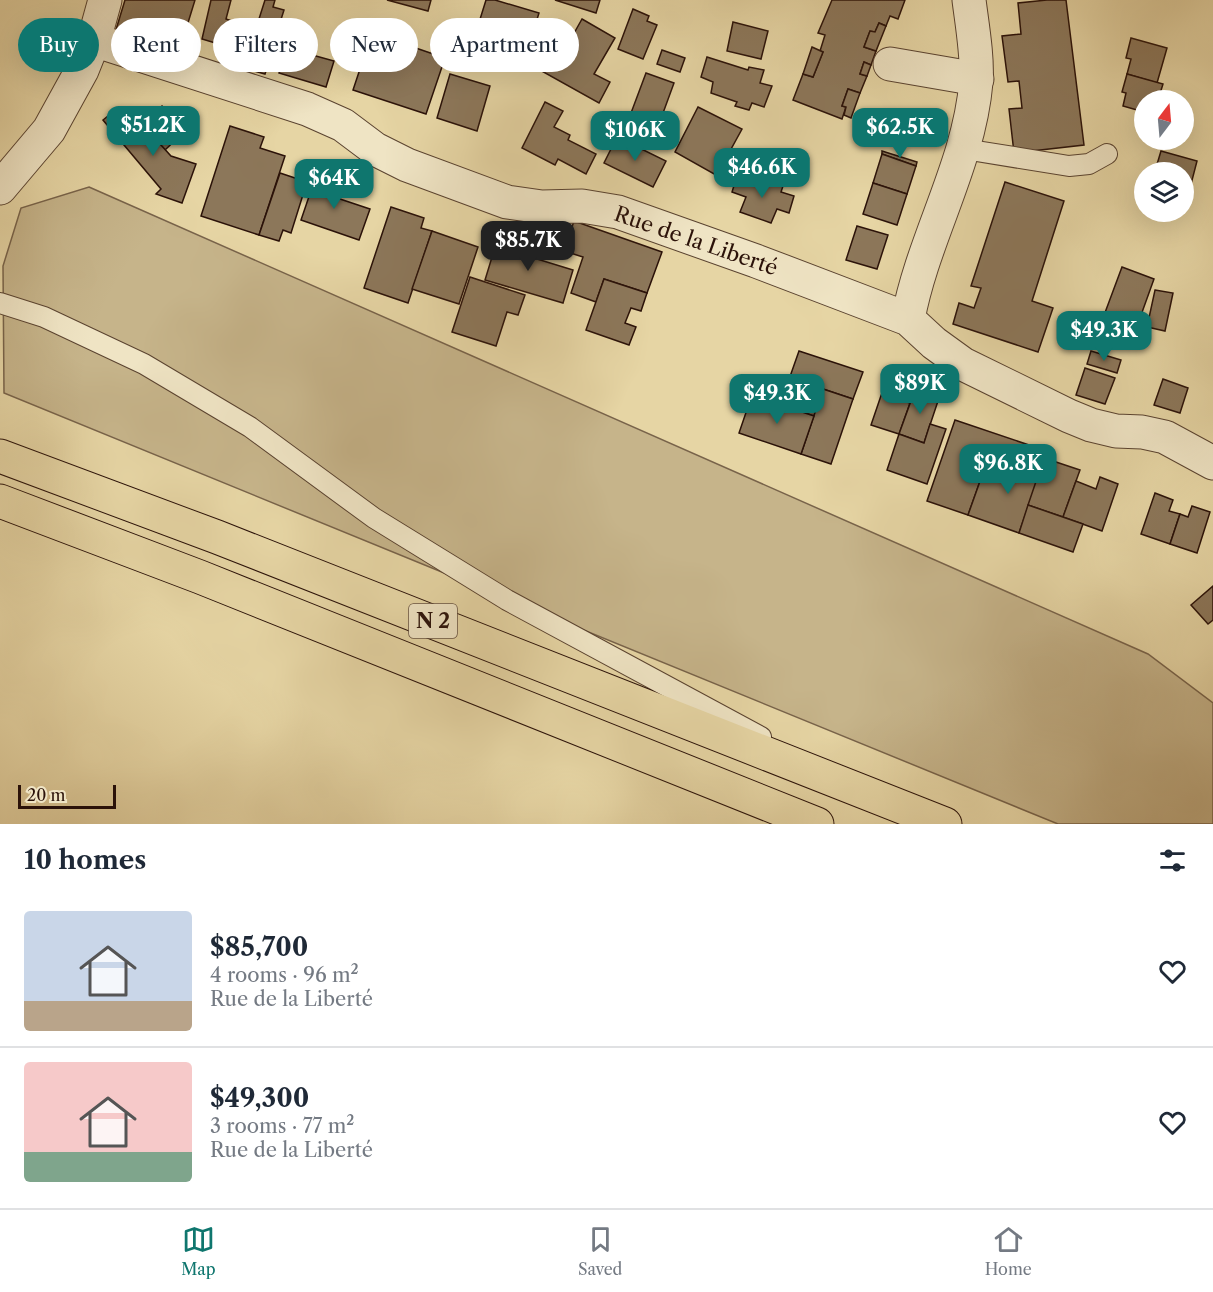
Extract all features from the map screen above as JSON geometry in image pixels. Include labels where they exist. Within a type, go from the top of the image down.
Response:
[{"type":"highway","name":"N 2","points":[[0,456],[217,537],[945,824]]},
{"type":"highway","name":"N 2","points":[[0,501],[200,577],[818,824]]},
{"type":"street","points":[[99,22],[105,0]]},
{"type":"street","points":[[908,319],[914,288],[964,149],[973,107],[977,79],[969,0]]},
{"type":"street","name":"Rue de la Liberté","points":[[99,42],[307,109],[343,125],[375,149],[407,165],[507,202],[542,207],[582,206],[618,212],[756,261],[908,319],[963,364],[1069,416],[1091,425],[1116,431],[1142,432],[1165,437],[1213,464]]},
{"type":"street","points":[[890,63],[977,79]]},
{"type":"street","points":[[0,188],[49,130],[81,72]]},
{"type":"lane","points":[[964,149],[1069,166],[1089,164],[1107,154]]},
{"type":"lane","points":[[0,303],[44,316],[144,364],[250,427],[374,518],[507,600],[864,791]]},
{"type":"shaded area","points":[[89,187],[1148,654],[1213,703],[1213,824],[1058,824],[4,393],[3,266],[21,208]]},
{"type":"building","points":[[125,0],[195,0],[189,18],[120,18]]},
{"type":"building","points":[[211,0],[231,0],[226,18],[213,18],[213,42],[202,39]]},
{"type":"building","points":[[265,0],[275,0],[273,7],[284,10],[281,18],[259,18]]},
{"type":"building","points":[[387,0],[431,0],[428,11]]},
{"type":"building","points":[[486,0],[495,0],[539,13],[537,18],[480,18]]},
{"type":"building","points":[[555,0],[600,0],[596,13]]},
{"type":"building","points":[[832,0],[905,0],[898,19],[890,16],[886,26],[879,23],[875,32],[870,31],[864,47],[876,51],[871,65],[864,62],[860,74],[867,76],[860,93],[848,89],[842,106],[846,107],[842,119],[793,100],[803,74],[813,77],[823,52],[820,51],[825,35],[818,33]]},
{"type":"building","points":[[1066,0],[1084,145],[1014,153],[1009,109],[1022,108],[1019,81],[1008,82],[1002,36],[1021,34],[1018,3]]},
{"type":"building","points":[[633,9],[649,16],[647,21],[657,25],[643,59],[618,49]]},
{"type":"building","points":[[582,19],[615,38],[594,74],[610,82],[599,103],[543,72],[579,72],[579,24]]},
{"type":"building","points":[[733,22],[768,31],[761,59],[727,51]]},
{"type":"building","points":[[879,23],[886,26],[876,51],[864,47],[870,31],[875,32]]},
{"type":"building","points":[[1131,38],[1167,48],[1157,83],[1127,74],[1131,59],[1126,58]]},
{"type":"building","points":[[812,47],[823,52],[813,77],[803,74]]},
{"type":"building","points":[[418,49],[430,53],[430,72],[440,72],[426,114],[353,90],[359,72],[418,72]]},
{"type":"building","points":[[662,50],[685,58],[680,72],[657,64]]},
{"type":"building","points":[[318,57],[330,60],[331,72],[326,87],[279,73],[318,72]]},
{"type":"building","points":[[707,57],[748,70],[749,67],[764,70],[760,83],[772,86],[764,107],[752,103],[749,110],[735,106],[737,102],[711,93],[713,82],[701,77]]},
{"type":"building","points":[[864,62],[871,65],[867,76],[860,74]]},
{"type":"building","points":[[646,73],[674,83],[659,124],[631,113]]},
{"type":"building","points":[[450,74],[490,86],[477,131],[437,118]]},
{"type":"building","points":[[1127,74],[1163,84],[1161,90],[1134,90],[1134,109],[1123,106],[1126,93],[1122,92]]},
{"type":"building","points":[[848,89],[860,93],[851,118],[844,115],[846,107],[842,106]]},
{"type":"building","points":[[545,102],[563,111],[554,127],[570,135],[568,140],[596,154],[586,174],[558,159],[555,165],[522,148]]},
{"type":"building","points":[[162,106],[184,132],[165,150],[141,123]]},
{"type":"building","points":[[698,107],[742,129],[730,151],[736,153],[723,179],[675,152]]},
{"type":"building","points":[[118,108],[136,127],[141,123],[171,156],[196,164],[182,203],[156,194],[161,189],[103,120]]},
{"type":"building","points":[[230,126],[264,137],[260,148],[285,156],[259,235],[201,216]]},
{"type":"building","points":[[617,137],[666,161],[653,187],[604,163]]},
{"type":"building","points":[[882,151],[917,162],[916,166],[882,154]]},
{"type":"building","points":[[1161,151],[1197,161],[1194,173],[1194,162],[1158,162]]},
{"type":"building","points":[[882,154],[916,166],[907,194],[873,183]]},
{"type":"building","points":[[280,173],[307,182],[291,233],[283,230],[279,241],[259,235]]},
{"type":"building","points":[[316,176],[339,183],[334,197],[370,209],[359,240],[301,220]]},
{"type":"building","points":[[737,176],[766,186],[768,181],[783,186],[781,192],[794,196],[789,213],[777,209],[771,223],[740,212],[746,197],[732,192]]},
{"type":"building","points":[[1005,182],[1064,201],[1032,301],[1053,308],[1038,352],[953,324],[959,303],[974,308],[981,288],[971,286]]},
{"type":"building","points":[[873,183],[907,194],[897,225],[863,214]]},
{"type":"building","points":[[391,207],[424,218],[421,228],[432,231],[408,303],[364,288]]},
{"type":"building","points":[[574,221],[662,252],[647,293],[604,279],[596,302],[571,293],[583,257],[564,251]]},
{"type":"building","points":[[857,226],[888,235],[877,269],[846,260]]},
{"type":"building","points":[[432,231],[478,247],[459,304],[412,289]]},
{"type":"building","points":[[510,238],[528,244],[524,255],[573,270],[563,303],[485,280],[496,244],[507,247]]},
{"type":"building","points":[[1122,267],[1154,279],[1136,329],[1103,318]]},
{"type":"building","points":[[470,277],[525,295],[518,315],[507,312],[496,346],[452,332]]},
{"type":"building","points":[[604,279],[647,293],[641,311],[631,308],[625,323],[636,327],[629,345],[586,330]]},
{"type":"building","points":[[1155,290],[1173,293],[1165,331],[1147,327]]},
{"type":"building","points":[[799,351],[863,372],[853,399],[823,389],[814,416],[780,405]]},
{"type":"building","points":[[1091,351],[1121,360],[1117,373],[1087,364]]},
{"type":"building","points":[[1085,368],[1115,378],[1105,404],[1076,395]]},
{"type":"building","points":[[1163,379],[1188,388],[1180,413],[1154,405]]},
{"type":"building","points":[[886,381],[904,388],[900,400],[910,403],[899,434],[871,425]]},
{"type":"building","points":[[916,387],[940,395],[924,443],[899,434]]},
{"type":"building","points":[[823,389],[853,399],[831,464],[801,454]]},
{"type":"building","points":[[752,395],[814,416],[801,454],[739,433]]},
{"type":"building","points":[[955,420],[1032,446],[1020,482],[984,470],[968,515],[927,501]]},
{"type":"building","points":[[930,424],[946,429],[927,484],[887,470],[899,434],[924,443]]},
{"type":"building","points":[[1032,446],[1047,452],[1019,533],[968,515],[984,470],[1020,482]]},
{"type":"building","points":[[1044,458],[1080,470],[1063,517],[1028,505]]},
{"type":"building","points":[[1100,477],[1118,484],[1102,531],[1063,517],[1076,481],[1096,489]]},
{"type":"building","points":[[1155,493],[1173,500],[1169,511],[1180,514],[1170,544],[1141,534]]},
{"type":"building","points":[[1028,505],[1083,524],[1073,552],[1019,533]]},
{"type":"building","points":[[1192,506],[1210,512],[1197,553],[1170,544],[1180,514],[1188,517]]},
{"type":"building","points":[[1213,586],[1213,620],[1208,624],[1191,605]]}]
